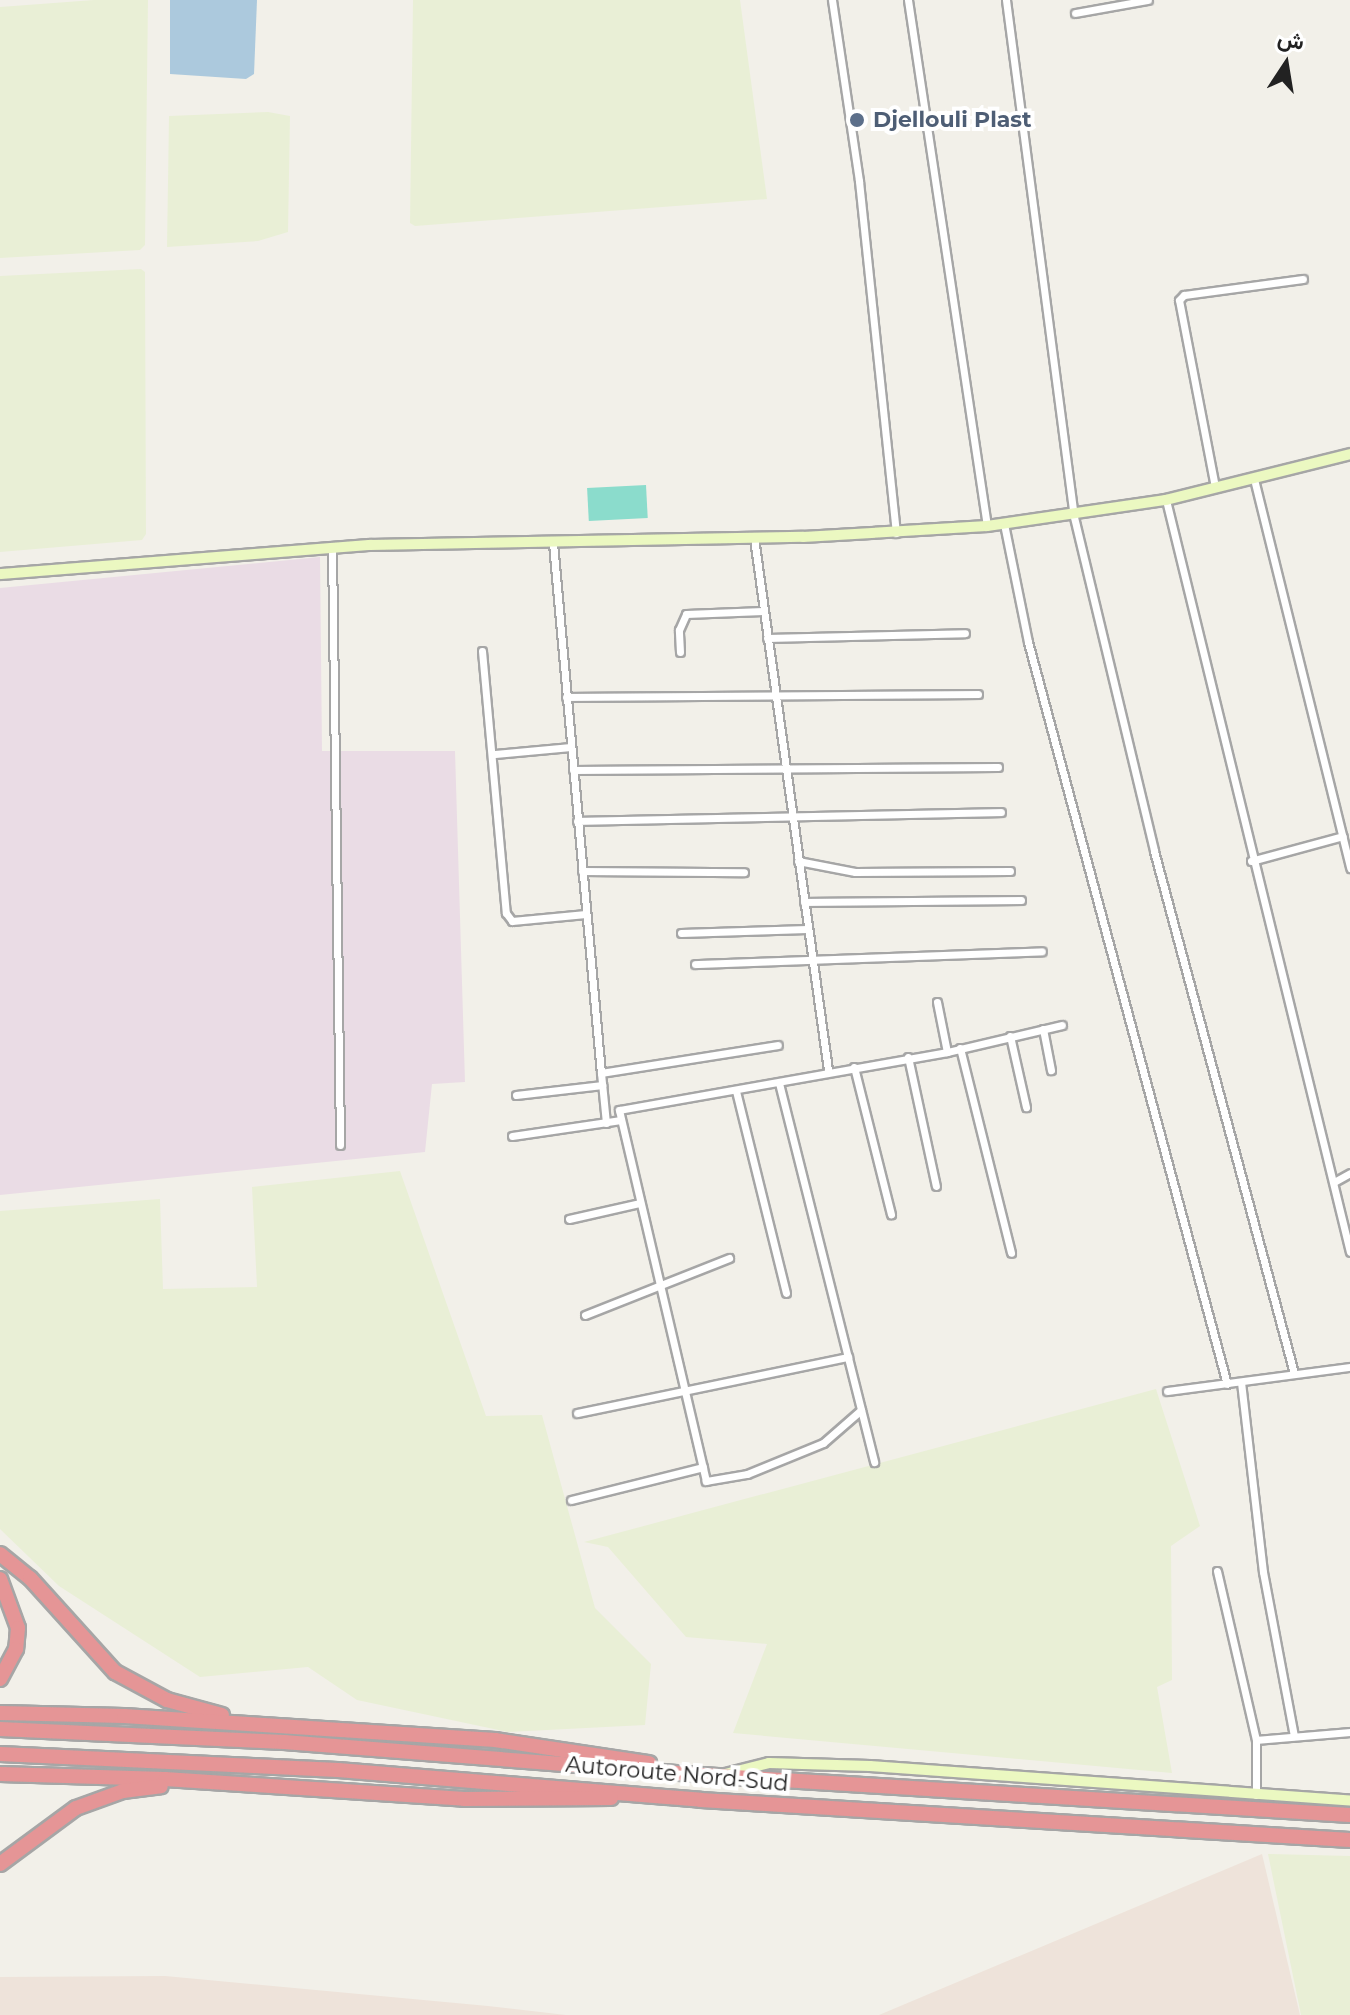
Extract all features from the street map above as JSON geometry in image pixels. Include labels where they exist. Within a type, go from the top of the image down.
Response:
[{"type":"highway","points":[[0,1554],[47,1595],[93,1653],[143,1688],[200,1710],[298,1727]]},
{"type":"highway","points":[[0,1579],[18,1628],[16,1649],[0,1679]]},
{"type":"highway","points":[[0,1713],[495,1740],[613,1755],[709,1776]]},
{"type":"highway","name":"Autoroute Nord-Sud","points":[[0,1729],[284,1742],[709,1776],[1350,1815]]},
{"type":"highway","name":"Autoroute Nord-Sud","points":[[0,1754],[338,1770],[701,1800],[1350,1840]]},
{"type":"highway","points":[[0,1774],[231,1784],[464,1799],[701,1800]]},
{"type":"highway","points":[[0,1864],[51,1823],[97,1798],[153,1786],[231,1784]]},
{"type":"street","points":[[832,0],[859,181],[896,533]]},
{"type":"street","points":[[908,0],[987,526]]},
{"type":"street","points":[[1006,0],[1074,517],[1154,851],[1294,1373]]},
{"type":"street","points":[[1075,13],[1148,0]]},
{"type":"street","points":[[1215,487],[1179,300],[1184,295],[1303,279]]},
{"type":"street","points":[[0,574],[332,547],[754,538],[987,526],[1074,517],[1166,500],[1350,454]]},
{"type":"street","points":[[1254,479],[1350,868]]},
{"type":"street","points":[[1166,500],[1251,861],[1350,1252]]},
{"type":"street","points":[[1004,524],[1028,642],[1227,1384]]},
{"type":"street","points":[[754,538],[810,960],[828,1070]]},
{"type":"street","points":[[553,543],[606,1123]]},
{"type":"street","points":[[332,547],[340,1145]]},
{"type":"street","points":[[680,652],[679,630],[686,614],[763,611]]},
{"type":"street","points":[[767,638],[965,633]]},
{"type":"street","points":[[482,651],[495,754],[506,913],[512,921],[586,914]]},
{"type":"street","points":[[566,697],[978,694]]},
{"type":"street","points":[[495,754],[571,747]]},
{"type":"street","points":[[573,770],[998,767]]},
{"type":"street","points":[[577,821],[1001,812]]},
{"type":"street","points":[[1251,861],[1343,836]]},
{"type":"street","points":[[798,861],[855,872],[1010,871]]},
{"type":"street","points":[[582,871],[744,872]]},
{"type":"street","points":[[804,902],[1021,900]]},
{"type":"street","points":[[681,933],[807,929]]},
{"type":"street","points":[[695,964],[1042,951]]},
{"type":"street","points":[[937,1002],[947,1052]]},
{"type":"street","points":[[605,1111],[736,1091],[828,1070],[947,1052],[1062,1025]]},
{"type":"street","points":[[1043,1029],[1051,1070]]},
{"type":"street","points":[[1010,1036],[1026,1107]]},
{"type":"street","points":[[601,1073],[778,1045]]},
{"type":"street","points":[[960,1048],[1011,1253]]},
{"type":"street","points":[[908,1057],[936,1186]]},
{"type":"street","points":[[854,1067],[891,1214]]},
{"type":"street","points":[[779,1083],[874,1462]]},
{"type":"street","points":[[516,1095],[602,1085]]},
{"type":"street","points":[[736,1091],[786,1293]]},
{"type":"street","points":[[619,1110],[706,1481],[747,1474],[823,1443],[861,1410]]},
{"type":"street","points":[[512,1136],[621,1120]]},
{"type":"street","points":[[1334,1182],[1350,1173]]},
{"type":"street","points":[[569,1219],[640,1203]]},
{"type":"street","points":[[585,1315],[659,1283],[729,1258]]},
{"type":"street","points":[[577,1413],[848,1357]]},
{"type":"street","points":[[1167,1391],[1350,1367]]},
{"type":"street","points":[[1241,1382],[1263,1572],[1294,1736]]},
{"type":"street","points":[[571,1500],[703,1467]]},
{"type":"street","points":[[1217,1571],[1256,1740],[1256,1795]]},
{"type":"street","points":[[1256,1740],[1350,1732]]},
{"type":"street","points":[[709,1776],[784,1762],[1350,1800]]},
{"type":"shaded area","points":[[170,0],[257,0],[254,74],[246,79],[170,74]]},
{"type":"shaded area","points":[[646,485],[648,518],[589,521],[587,488]]},
{"type":"shaded area","points":[[320,557],[322,751],[455,751],[465,1082],[432,1084],[425,1152],[0,1195],[0,588]]},
{"type":"shaded area","points":[[1262,1854],[1300,2015],[879,2015]]},
{"type":"shaded area","points":[[165,1976],[566,2015],[0,2015],[0,1977]]},
{"type":"green space","points":[[94,0],[148,0],[145,245],[140,250],[0,258],[0,7]]},
{"type":"green space","points":[[413,0],[740,0],[767,199],[415,226],[410,223]]},
{"type":"green space","points":[[268,112],[290,116],[288,232],[258,241],[167,247],[169,116]]},
{"type":"green space","points":[[141,269],[145,272],[146,534],[142,540],[0,552],[0,276]]},
{"type":"green space","points":[[400,1171],[486,1416],[542,1415],[595,1608],[651,1664],[645,1725],[508,1732],[357,1700],[308,1667],[200,1677],[59,1586],[0,1529],[0,1211],[160,1199],[163,1289],[257,1287],[252,1187]]},
{"type":"green space","points":[[1156,1389],[1200,1526],[1171,1546],[1172,1680],[1157,1687],[1172,1773],[733,1733],[767,1644],[686,1637],[608,1547],[584,1542]]},
{"type":"green space","points":[[1268,1854],[1350,1856],[1350,2015],[1301,2015]]},
{"type":"place","name":"Djellouli Plast","points":[[857,120]]}]
